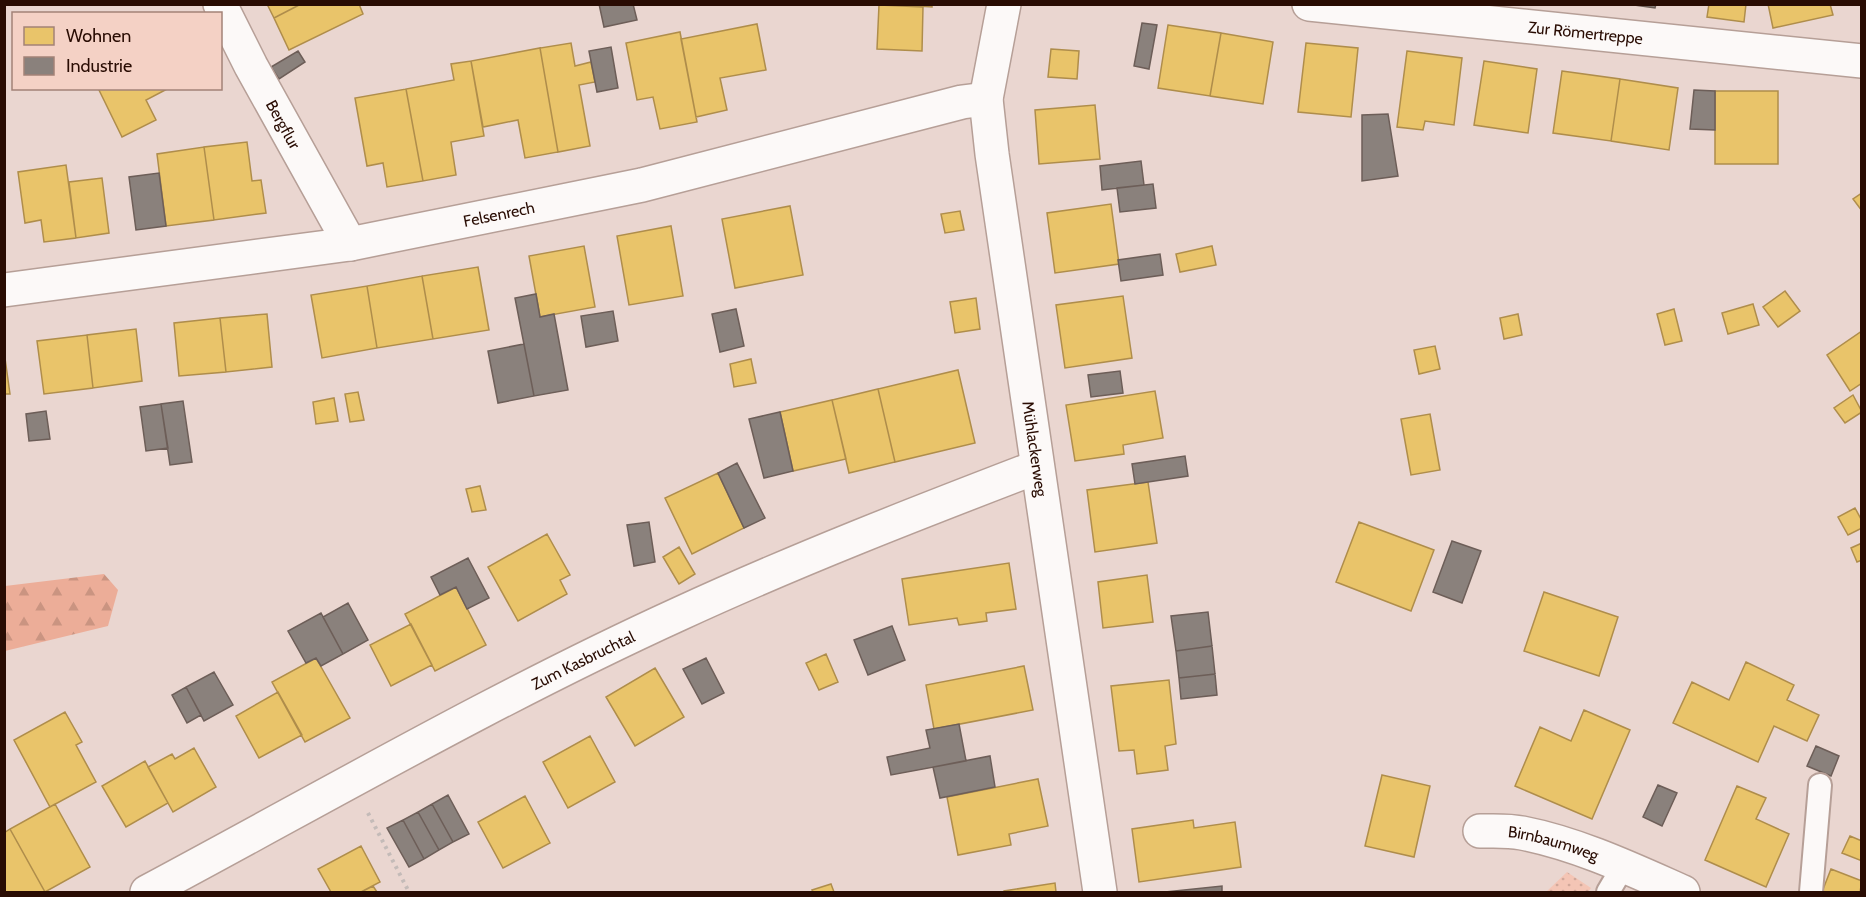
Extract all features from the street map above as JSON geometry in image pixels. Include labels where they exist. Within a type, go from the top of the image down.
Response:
[{"type":"street","name":"Bergflur","points":[[220,4],[251,66],[350,244]]},
{"type":"street","name":"Mühlackerweg","points":[[1004,4],[987,99],[992,154],[1100,892]]},
{"type":"street","name":"Zur Römertreppe","points":[[1309,4],[1862,62]]},
{"type":"street","name":"Felsenrech","points":[[4,290],[350,244],[642,185],[962,102],[987,99]]},
{"type":"street","name":"Zum Kasbruchtal","points":[[147,892],[506,700],[678,614],[906,517],[1037,467]]},
{"type":"street","name":"Birnbaumweg","points":[[1480,831],[1520,832],[1560,843],[1616,879],[1683,892]]},
{"type":"lane","points":[[1811,892],[1820,785]]},
{"type":"path","points":[[352,782],[409,892]]},
{"type":"green space","points":[[104,574],[118,590],[108,626],[5,651],[5,586]]},
{"type":"shaded area","points":[[1567,872],[1591,888],[1588,892],[1546,892]]},
{"type":"building: Wohnen","points":[[267,4],[301,4],[274,18]]},
{"type":"building: Wohnen","points":[[301,4],[359,4],[363,14],[289,50],[274,18]]},
{"type":"building: Wohnen","points":[[888,4],[932,4],[932,7]]},
{"type":"building: Wohnen","points":[[1709,4],[1746,4],[1744,22],[1707,17]]},
{"type":"building: Wohnen","points":[[1768,4],[1830,4],[1833,15],[1773,28]]},
{"type":"building: Wohnen","points":[[879,5],[923,7],[922,51],[877,49]]},
{"type":"building: Wohnen","points":[[757,24],[766,70],[720,78],[727,110],[696,117],[681,39]]},
{"type":"building: Wohnen","points":[[1168,25],[1221,33],[1210,96],[1158,88]]},
{"type":"building: Wohnen","points":[[680,32],[697,122],[660,129],[653,97],[637,100],[626,43]]},
{"type":"building: Wohnen","points":[[1221,33],[1273,42],[1263,104],[1210,96]]},
{"type":"building: Wohnen","points":[[571,43],[575,66],[591,62],[595,82],[579,85],[590,146],[558,152],[540,48]]},
{"type":"building: Wohnen","points":[[1306,43],[1358,48],[1351,117],[1298,112]]},
{"type":"building: Wohnen","points":[[540,48],[558,152],[525,158],[518,120],[483,127],[471,61]]},
{"type":"building: Wohnen","points":[[1051,49],[1079,51],[1077,79],[1048,77]]},
{"type":"building: Wohnen","points":[[1407,51],[1462,58],[1454,125],[1425,121],[1423,130],[1397,127]]},
{"type":"building: Wohnen","points":[[471,61],[484,136],[451,142],[456,175],[423,181],[406,89],[454,80],[451,64]]},
{"type":"building: Wohnen","points":[[1484,61],[1537,69],[1528,133],[1474,125]]},
{"type":"building: Wohnen","points":[[1562,71],[1620,79],[1611,141],[1553,133]]},
{"type":"building: Wohnen","points":[[1620,79],[1678,88],[1669,150],[1611,141]]},
{"type":"building: Wohnen","points":[[406,89],[423,181],[387,187],[383,163],[367,166],[355,98]]},
{"type":"building: Wohnen","points":[[99,90],[165,90],[146,100],[156,120],[122,137]]},
{"type":"building: Wohnen","points":[[1715,91],[1778,91],[1778,164],[1715,164]]},
{"type":"building: Wohnen","points":[[1095,105],[1100,159],[1039,164],[1035,110]]},
{"type":"building: Wohnen","points":[[247,142],[252,181],[261,180],[266,213],[214,220],[204,147]]},
{"type":"building: Wohnen","points":[[204,147],[214,220],[166,226],[157,154]]},
{"type":"building: Wohnen","points":[[66,165],[76,238],[44,242],[41,220],[25,223],[18,172]]},
{"type":"building: Wohnen","points":[[102,178],[109,233],[76,238],[69,182]]},
{"type":"building: Wohnen","points":[[1862,193],[1862,211],[1853,199]]},
{"type":"building: Wohnen","points":[[1111,204],[1119,264],[1055,273],[1047,213]]},
{"type":"building: Wohnen","points":[[790,206],[803,275],[735,288],[722,219]]},
{"type":"building: Wohnen","points":[[960,211],[964,230],[945,233],[941,214]]},
{"type":"building: Wohnen","points":[[671,226],[683,296],[629,305],[617,236]]},
{"type":"building: Wohnen","points":[[584,246],[595,307],[540,317],[529,256]]},
{"type":"building: Wohnen","points":[[1212,246],[1216,265],[1180,272],[1176,254]]},
{"type":"building: Wohnen","points":[[478,267],[489,330],[433,339],[422,276]]},
{"type":"building: Wohnen","points":[[422,276],[433,339],[377,348],[367,286]]},
{"type":"building: Wohnen","points":[[367,286],[377,348],[322,358],[311,295]]},
{"type":"building: Wohnen","points":[[1785,291],[1800,311],[1778,327],[1763,307]]},
{"type":"building: Wohnen","points":[[1123,296],[1132,358],[1065,368],[1056,305]]},
{"type":"building: Wohnen","points":[[976,298],[980,329],[955,333],[950,302]]},
{"type":"building: Wohnen","points":[[1753,304],[1759,325],[1728,334],[1722,313]]},
{"type":"building: Wohnen","points":[[1674,309],[1682,341],[1665,345],[1657,314]]},
{"type":"building: Wohnen","points":[[267,314],[272,367],[226,372],[220,318]]},
{"type":"building: Wohnen","points":[[1518,314],[1522,335],[1504,339],[1500,318]]},
{"type":"building: Wohnen","points":[[220,318],[226,372],[179,376],[174,323]]},
{"type":"building: Wohnen","points":[[136,329],[142,381],[93,388],[87,335]]},
{"type":"building: Wohnen","points":[[1862,331],[1862,383],[1850,391],[1827,355]]},
{"type":"building: Wohnen","points":[[87,335],[93,388],[44,394],[37,341]]},
{"type":"building: Wohnen","points":[[1435,346],[1440,369],[1419,374],[1414,350]]},
{"type":"building: Wohnen","points":[[4,351],[10,394],[4,394]]},
{"type":"building: Wohnen","points":[[751,359],[756,383],[734,387],[730,364]]},
{"type":"building: Wohnen","points":[[958,370],[975,443],[895,462],[878,389]]},
{"type":"building: Wohnen","points":[[878,389],[895,462],[849,473],[832,400]]},
{"type":"building: Wohnen","points":[[1155,391],[1163,438],[1123,445],[1124,454],[1075,461],[1066,405]]},
{"type":"building: Wohnen","points":[[358,392],[364,420],[350,422],[345,394]]},
{"type":"building: Wohnen","points":[[1853,395],[1862,412],[1845,423],[1834,408]]},
{"type":"building: Wohnen","points":[[334,398],[338,421],[316,424],[313,402]]},
{"type":"building: Wohnen","points":[[832,400],[846,459],[793,471],[780,412]]},
{"type":"building: Wohnen","points":[[1430,414],[1440,470],[1411,475],[1401,419]]},
{"type":"building: Wohnen","points":[[718,473],[744,528],[692,554],[665,498]]},
{"type":"building: Wohnen","points":[[1148,482],[1157,543],[1095,552],[1087,490]]},
{"type":"building: Wohnen","points":[[480,486],[486,510],[472,512],[466,489]]},
{"type":"building: Wohnen","points":[[1855,508],[1862,521],[1862,528],[1848,535],[1838,517]]},
{"type":"building: Wohnen","points":[[1359,522],[1434,550],[1411,611],[1336,582]]},
{"type":"building: Wohnen","points":[[547,534],[570,575],[560,580],[567,594],[518,621],[488,567]]},
{"type":"building: Wohnen","points":[[1862,543],[1862,560],[1857,562],[1851,548]]},
{"type":"building: Wohnen","points":[[679,547],[695,574],[679,584],[663,557]]},
{"type":"building: Wohnen","points":[[1009,563],[1016,609],[986,613],[987,621],[959,625],[957,618],[909,625],[902,579]]},
{"type":"building: Wohnen","points":[[1147,575],[1153,622],[1103,628],[1098,582]]},
{"type":"building: Wohnen","points":[[456,587],[486,645],[435,671],[405,614]]},
{"type":"building: Wohnen","points":[[1544,592],[1618,617],[1599,676],[1524,651]]},
{"type":"building: Wohnen","points":[[411,624],[432,665],[391,686],[370,645]]},
{"type":"building: Wohnen","points":[[826,654],[838,682],[819,690],[806,663]]},
{"type":"building: Wohnen","points":[[316,658],[350,718],[305,742],[272,682]]},
{"type":"building: Wohnen","points":[[1746,662],[1794,685],[1787,700],[1819,715],[1807,741],[1774,726],[1758,762],[1673,723],[1692,682],[1729,700]]},
{"type":"building: Wohnen","points":[[1024,666],[1033,710],[934,729],[926,685]]},
{"type":"building: Wohnen","points":[[655,668],[684,717],[635,746],[606,697]]},
{"type":"building: Wohnen","points":[[1169,680],[1176,744],[1165,746],[1168,770],[1137,774],[1134,750],[1119,751],[1111,686]]},
{"type":"building: Wohnen","points":[[278,692],[302,735],[259,758],[236,716]]},
{"type":"building: Wohnen","points":[[1584,710],[1630,730],[1592,819],[1515,786],[1540,727],[1571,741]]},
{"type":"building: Wohnen","points":[[65,712],[82,742],[76,745],[96,782],[50,807],[14,740]]},
{"type":"building: Wohnen","points":[[590,736],[615,782],[568,808],[543,762]]},
{"type":"building: Wohnen","points":[[194,748],[216,787],[173,812],[148,767],[172,754],[175,759]]},
{"type":"building: Wohnen","points":[[145,761],[168,803],[126,827],[102,786]]},
{"type":"building: Wohnen","points":[[1382,775],[1430,786],[1414,857],[1365,846]]},
{"type":"building: Wohnen","points":[[1038,779],[1048,826],[1009,834],[1011,845],[958,855],[947,797]]},
{"type":"building: Wohnen","points":[[1737,786],[1766,798],[1756,819],[1789,834],[1766,887],[1705,860]]},
{"type":"building: Wohnen","points":[[525,796],[550,843],[503,868],[478,822]]},
{"type":"building: Wohnen","points":[[55,804],[90,867],[45,892],[10,829]]},
{"type":"building: Wohnen","points":[[1193,820],[1194,828],[1235,822],[1241,867],[1139,882],[1132,829]]},
{"type":"building: Wohnen","points":[[10,829],[45,892],[4,892],[4,833]]},
{"type":"building: Wohnen","points":[[1850,836],[1862,841],[1862,861],[1842,853]]},
{"type":"building: Wohnen","points":[[361,846],[380,882],[361,892],[331,892],[318,869]]},
{"type":"building: Wohnen","points":[[1831,869],[1862,881],[1860,892],[1822,892]]},
{"type":"building: Wohnen","points":[[1055,883],[1056,892],[1004,892],[1004,891]]},
{"type":"building: Wohnen","points":[[831,884],[834,892],[813,892],[812,890]]},
{"type":"building: Wohnen","points":[[373,886],[377,892],[361,892]]},
{"type":"building: Industrie","points":[[599,4],[633,4],[637,20],[604,27]]},
{"type":"building: Industrie","points":[[1627,4],[1656,4],[1655,8]]},
{"type":"building: Industrie","points":[[1142,23],[1157,25],[1149,69],[1134,66]]},
{"type":"building: Industrie","points":[[611,47],[618,88],[597,92],[589,51]]},
{"type":"building: Industrie","points":[[298,51],[305,62],[279,79],[271,67]]},
{"type":"building: Industrie","points":[[1694,90],[1715,91],[1715,130],[1690,129]]},
{"type":"building: Industrie","points":[[1388,114],[1398,176],[1362,181],[1362,115]]},
{"type":"building: Industrie","points":[[1141,161],[1144,185],[1102,190],[1100,166]]},
{"type":"building: Industrie","points":[[159,173],[166,226],[136,230],[129,177]]},
{"type":"building: Industrie","points":[[1153,184],[1156,208],[1120,212],[1117,188]]},
{"type":"building: Industrie","points":[[1160,254],[1163,275],[1121,281],[1118,260]]},
{"type":"building: Industrie","points":[[536,294],[540,317],[554,314],[568,390],[534,396],[515,298]]},
{"type":"building: Industrie","points":[[736,309],[744,346],[720,352],[712,314]]},
{"type":"building: Industrie","points":[[613,311],[618,341],[586,347],[581,316]]},
{"type":"building: Industrie","points":[[524,344],[534,396],[498,403],[488,351]]},
{"type":"building: Industrie","points":[[1120,371],[1123,393],[1091,397],[1088,375]]},
{"type":"building: Industrie","points":[[183,401],[192,462],[170,465],[161,404]]},
{"type":"building: Industrie","points":[[161,404],[168,448],[146,451],[140,407]]},
{"type":"building: Industrie","points":[[46,411],[50,439],[29,441],[26,414]]},
{"type":"building: Industrie","points":[[780,412],[793,471],[764,478],[749,419]]},
{"type":"building: Industrie","points":[[1185,456],[1188,476],[1135,484],[1132,464]]},
{"type":"building: Industrie","points":[[737,463],[765,518],[744,528],[718,473]]},
{"type":"building: Industrie","points":[[649,522],[655,562],[634,566],[627,525]]},
{"type":"building: Industrie","points":[[1452,541],[1481,551],[1462,603],[1433,592]]},
{"type":"building: Industrie","points":[[468,558],[489,598],[467,609],[456,587],[440,595],[431,577]]},
{"type":"building: Industrie","points":[[348,603],[368,640],[343,654],[323,617]]},
{"type":"building: Industrie","points":[[1208,612],[1212,646],[1176,651],[1171,616]]},
{"type":"building: Industrie","points":[[321,613],[343,654],[321,666],[316,658],[306,663],[288,631]]},
{"type":"building: Industrie","points":[[892,626],[905,660],[868,675],[854,640]]},
{"type":"building: Industrie","points":[[1212,646],[1215,674],[1179,678],[1176,651]]},
{"type":"building: Industrie","points":[[706,658],[724,693],[702,704],[683,669]]},
{"type":"building: Industrie","points":[[214,672],[233,705],[204,721],[186,687]]},
{"type":"building: Industrie","points":[[1215,674],[1217,695],[1181,699],[1179,678]]},
{"type":"building: Industrie","points":[[186,687],[201,715],[187,723],[172,695]]},
{"type":"building: Industrie","points":[[959,724],[966,761],[891,775],[887,757],[930,748],[926,730]]},
{"type":"building: Industrie","points":[[1816,746],[1839,756],[1831,776],[1807,766]]},
{"type":"building: Industrie","points":[[990,756],[995,787],[940,798],[933,767]]},
{"type":"building: Industrie","points":[[1658,785],[1677,793],[1662,826],[1643,817]]},
{"type":"building: Industrie","points":[[448,795],[469,834],[453,842],[432,804]]},
{"type":"building: Industrie","points":[[432,804],[453,842],[439,850],[418,812]]},
{"type":"building: Industrie","points":[[418,812],[439,850],[424,859],[403,820]]},
{"type":"building: Industrie","points":[[403,820],[424,859],[409,867],[387,828]]},
{"type":"building: Industrie","points":[[1222,886],[1222,892],[1165,892]]}]
